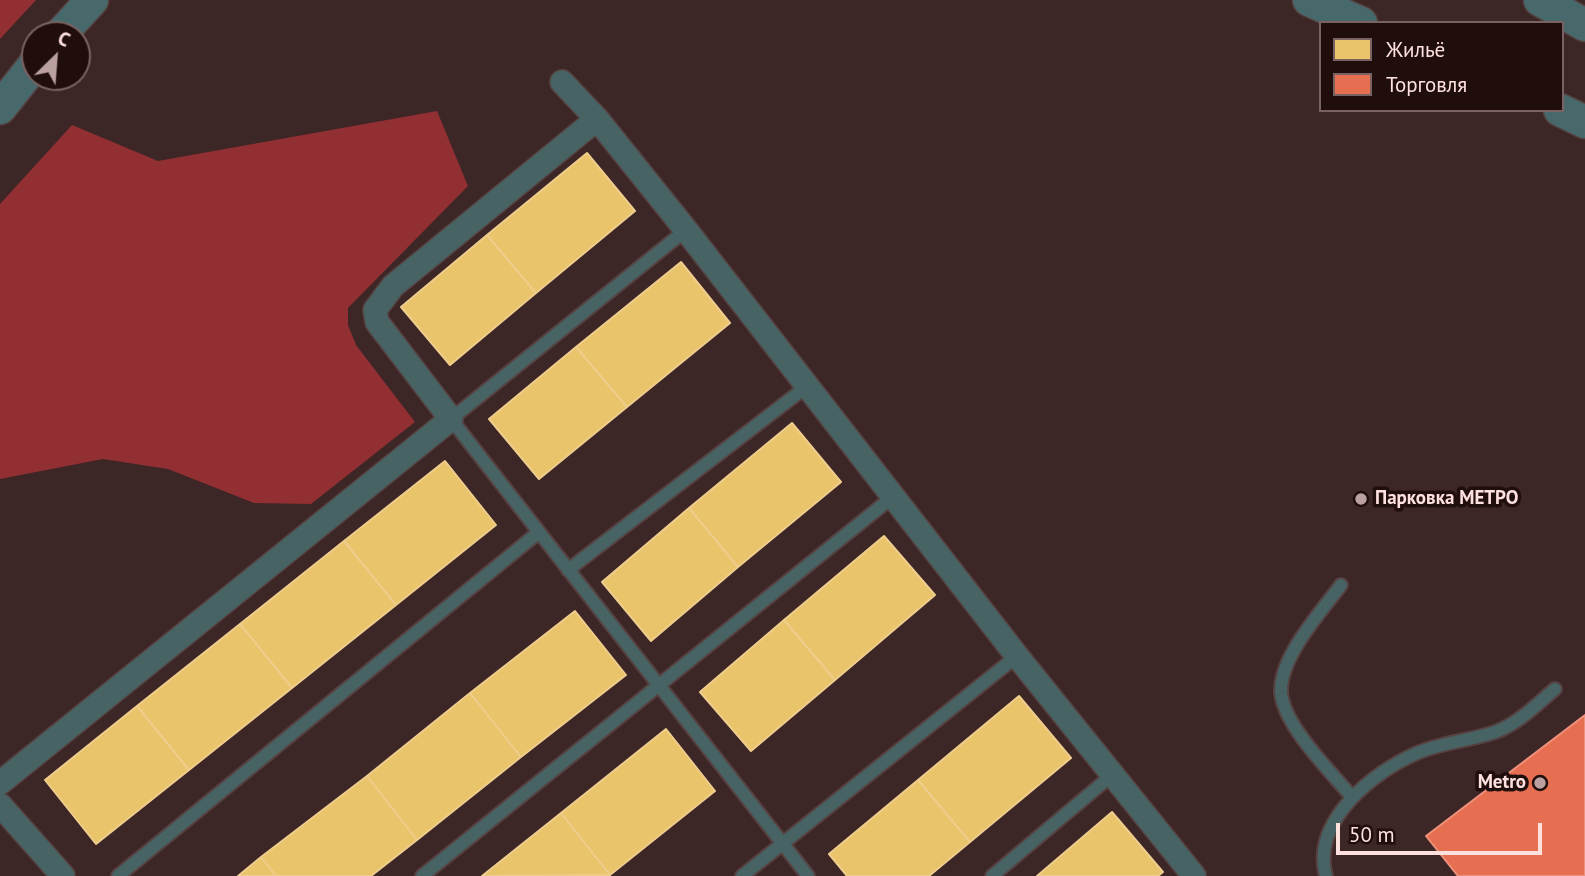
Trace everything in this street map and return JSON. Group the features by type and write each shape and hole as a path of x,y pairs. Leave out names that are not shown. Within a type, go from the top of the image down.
{"main road":[{"path":"73,21 92,0"},
{"path":"1309,0 1356,21"},
{"path":"1540,0 1585,25"},
{"path":"0,108 21,82"},
{"path":"1564,112 1585,122"}],"street":[{"path":"562,82 597,119 686,230 806,387 895,495 1017,656 1194,876"},
{"path":"0,783 451,419 377,322 375,310 393,286 597,119"},
{"path":"0,805 63,876"}],"lane":[{"path":"686,230 451,419 808,876"},
{"path":"568,570 806,387"},
{"path":"422,876 895,495"},
{"path":"118,876 539,532"},
{"path":"1340,585 1297,646 1286,668 1281,691 1289,716 1352,797"},
{"path":"742,876 1017,656"},
{"path":"1326,876 1323,860 1325,844 1334,821 1352,797 1416,753 1441,744 1495,732 1507,726 1555,689"},
{"path":"992,876 1112,775"}],"shaded area":[{"path":"0,0 36,0 0,39"},
{"path":"437,111 468,186 348,308 348,325 356,345 415,422 311,504 254,503 168,469 103,459 0,479 0,204 72,125 158,161"}],"building: Жильё":[{"path":"587,153 635,211 536,293 487,235"},
{"path":"487,235 536,293 450,365 401,307"},
{"path":"681,262 730,323 627,407 576,347"},
{"path":"576,347 627,407 539,479 489,419"},
{"path":"792,423 841,482 738,567 689,508"},
{"path":"445,461 496,525 396,605 344,541"},
{"path":"689,508 738,567 651,641 602,582"},
{"path":"884,536 935,595 835,680 784,620"},
{"path":"344,541 396,605 292,688 240,624"},
{"path":"575,611 626,675 521,757 470,693"},
{"path":"784,620 835,680 751,751 700,692"},
{"path":"240,624 292,688 189,770 137,706"},
{"path":"470,693 521,757 417,840 367,776"},
{"path":"1019,696 1071,758 970,842 918,780"},
{"path":"137,706 189,770 96,844 45,780"},
{"path":"666,729 715,791 610,875 561,813"},
{"path":"367,776 417,840 371,876 276,876 261,857"},
{"path":"918,780 970,842 929,876 847,876 829,854"},
{"path":"1112,812 1163,872 1158,876 1037,876"},
{"path":"561,813 610,875 482,876"},
{"path":"261,857 276,876 238,876"}],"building: Торговля":[{"name":"Metro","path":"1585,715 1585,876 1458,876 1426,836"}],"place":[{"name":"Парковка МЕТРО","path":"1361,499"},
{"name":"Metro","path":"1540,783"}]}
